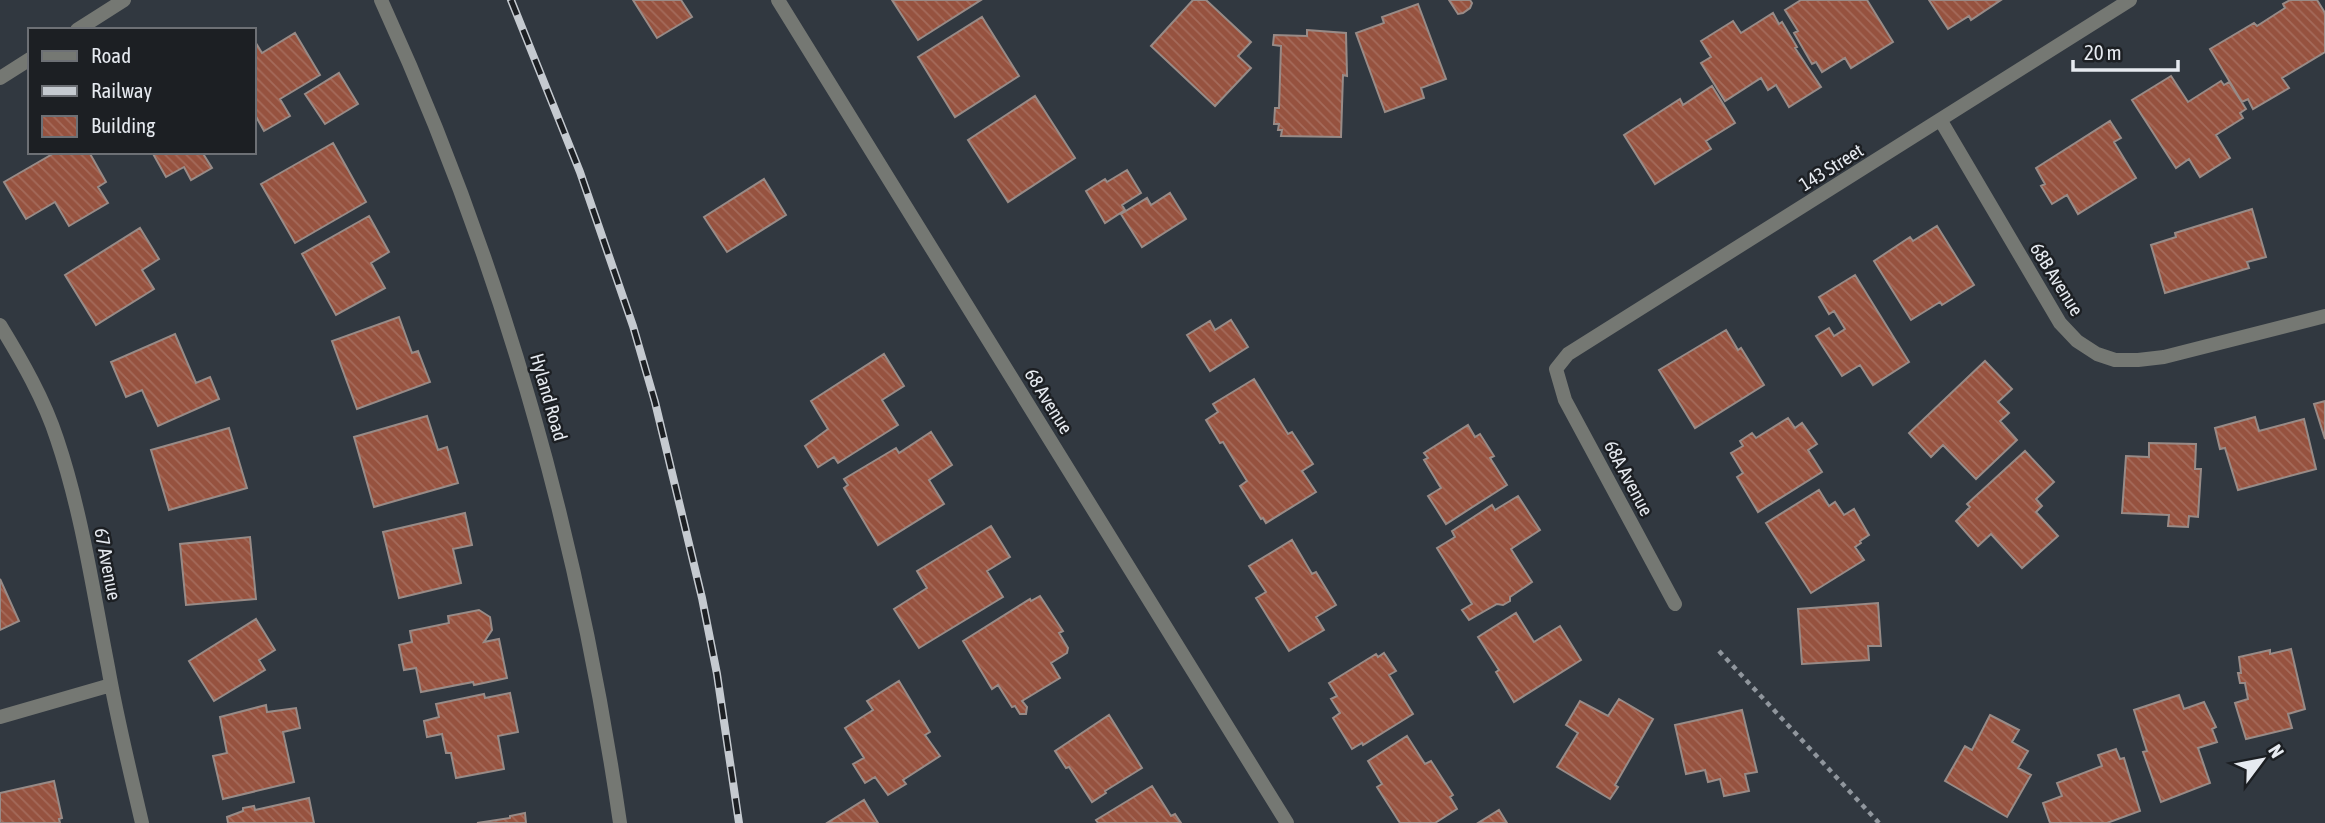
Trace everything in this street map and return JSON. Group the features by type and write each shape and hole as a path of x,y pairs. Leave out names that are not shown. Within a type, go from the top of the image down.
{"street":[{"path":"80,28 124,0"},
{"name":"Hyland Road","path":"381,0 443,146 482,252 528,391 562,520 591,653 620,823"},
{"name":"68 Avenue","path":"778,0 1287,823"},
{"name":"143 Street","path":"1556,369 1568,354 2130,0"},
{"path":"0,78 28,60"},
{"name":"68B Avenue","path":"1941,121 2060,323 2077,341 2097,354 2115,360 2164,357 2325,316"},
{"name":"67 Avenue","path":"0,325 21,359 56,436 80,524 111,685 142,823"},
{"name":"68A Avenue","path":"1556,369 1565,400 1675,604"},
{"path":"0,717 111,685"}],"path":[{"path":"1719,651 1879,823"}],"building":[{"path":"633,0 681,0 692,17 657,38"},
{"path":"892,0 981,0 918,40"},
{"path":"1193,0 1206,0 1251,42 1238,56 1251,68 1215,106 1151,46"},
{"path":"1449,0 1470,0 1472,3 1470,8 1458,14"},
{"path":"1801,0 1867,0 1893,42 1851,68 1845,58 1822,72 1816,62 1812,64 1794,33 1798,31 1785,10"},
{"path":"1929,0 2001,0 1971,20 1969,16 1948,29"},
{"path":"2290,0 2317,0 2325,13 2325,52 2282,78 2289,88 2253,109 2248,99 2242,102 2210,49 2254,23 2257,26 2285,8 2283,4"},
{"path":"1418,4 1446,79 1421,88 1424,98 1385,112 1356,33 1384,23 1382,17"},
{"path":"1773,13 1779,24 1782,22 1797,47 1795,48 1821,87 1789,107 1776,85 1768,90 1761,78 1725,101 1701,63 1711,57 1701,41 1733,21 1741,33"},
{"path":"982,17 1019,76 955,117 918,57"},
{"path":"1307,30 1346,33 1347,76 1343,75 1341,137 1281,136 1279,124 1274,124 1275,108 1279,108 1281,46 1273,45 1274,35 1307,36"},
{"path":"295,33 320,75 280,99 290,116 264,131 256,117 256,43 262,53"},
{"path":"339,73 358,104 325,124 305,94"},
{"path":"2171,76 2188,102 2221,81 2224,85 2229,82 2246,109 2240,113 2243,118 2216,135 2230,158 2200,177 2189,159 2176,168 2132,100"},
{"path":"1712,86 1735,123 1706,141 1711,149 1655,184 1624,135 1680,99 1683,105"},
{"path":"1035,96 1075,158 1008,202 968,140"},
{"path":"2110,121 2121,138 2114,142 2136,178 2078,214 2067,195 2052,204 2041,186 2045,184 2036,168"},
{"path":"333,143 366,202 295,243 261,184"},
{"path":"53,154 90,154 106,182 98,187 108,203 69,226 55,202 26,219 4,182"},
{"path":"153,154 203,154 212,168 191,180 184,167 166,177"},
{"path":"1127,170 1141,193 1122,205 1125,210 1105,223 1086,191"},
{"path":"764,179 786,215 727,252 704,217"},
{"path":"1170,193 1186,219 1142,247 1121,214 1147,198 1151,205"},
{"path":"2252,209 2266,257 2247,262 2249,268 2165,293 2151,245 2176,237 2175,233"},
{"path":"369,216 389,252 371,263 385,288 336,315 302,254"},
{"path":"1937,226 1974,285 1911,320 1874,261 1910,237 1913,241"},
{"path":"140,228 159,259 142,270 154,289 96,325 65,275"},
{"path":"1855,275 1909,362 1873,385 1860,365 1842,376 1816,336 1829,328 1834,336 1845,329 1834,311 1829,314 1819,297"},
{"path":"399,317 412,353 418,351 430,382 357,409 332,341"},
{"path":"1231,320 1248,347 1210,371 1187,335 1210,321 1215,330"},
{"path":"1726,330 1738,350 1741,348 1764,385 1695,428 1659,370"},
{"path":"175,334 196,383 210,377 219,399 158,426 142,390 126,397 111,362"},
{"path":"884,354 904,386 882,400 898,425 838,463 834,457 818,467 805,446 828,429 811,401"},
{"path":"1985,361 2012,389 1998,402 2009,413 2000,421 2017,440 1976,479 1943,445 1931,457 1909,433"},
{"path":"1254,379 1288,434 1292,432 1313,464 1302,471 1316,492 1266,523 1240,486 1247,481 1206,420 1218,412 1213,404"},
{"path":"2325,401 2325,439 2314,404"},
{"path":"427,416 438,450 447,447 458,483 374,507 354,437"},
{"path":"2255,417 2259,431 2304,419 2316,469 2238,490 2225,448 2220,449 2215,428"},
{"path":"1788,418 1795,428 1802,423 1817,444 1808,450 1822,472 1758,512 1737,477 1743,473 1731,453 1743,446 1740,441 1752,433 1756,438"},
{"path":"1468,425 1475,437 1480,434 1494,456 1490,458 1507,485 1446,524 1428,496 1441,488 1424,460 1428,458 1424,453"},
{"path":"229,428 247,488 169,510 151,450"},
{"path":"931,432 952,465 929,480 944,504 878,545 844,488 848,485 844,479 896,448 899,453"},
{"path":"2149,443 2196,444 2195,469 2201,469 2198,517 2189,516 2188,527 2168,526 2169,515 2122,513 2126,456 2149,457"},
{"path":"2025,451 2054,482 2036,499 2042,506 2036,512 2058,536 2022,568 1991,534 1978,546 1956,521 1970,507 1967,504"},
{"path":"1819,490 1829,506 1835,502 1844,515 1854,509 1869,535 1855,547 1864,560 1811,593 1766,523"},
{"path":"1518,496 1540,530 1511,549 1532,582 1510,597 1510,601 1503,605 1497,604 1469,620 1462,610 1472,604 1437,548 1455,537 1452,531 1492,505 1495,510"},
{"path":"465,513 472,545 453,549 461,583 399,598 383,532"},
{"path":"991,526 1010,557 987,571 1003,597 919,648 894,609 927,588 917,571"},
{"path":"250,537 256,599 186,605 180,544"},
{"path":"1292,540 1312,574 1316,572 1336,605 1316,617 1324,630 1289,651 1256,598 1266,592 1249,566"},
{"path":"0,579 19,621 0,630"},
{"path":"1040,596 1063,631 1059,633 1068,648 1067,653 1051,663 1060,678 1022,701 1027,707 1026,714 1020,714 1015,706 1012,707 998,685 992,689 963,641 1030,599 1031,601"},
{"path":"1878,603 1881,646 1868,646 1869,660 1802,664 1798,609"},
{"path":"479,610 490,617 492,630 484,642 499,639 507,678 421,692 416,668 404,670 399,645 412,642 410,631 449,623 448,616"},
{"path":"1516,613 1534,642 1560,626 1581,660 1514,702 1496,672 1499,670 1478,637"},
{"path":"256,619 275,650 259,660 265,670 214,701 189,661"},
{"path":"2291,649 2305,709 2288,714 2292,728 2246,739 2235,703 2248,699 2245,683 2240,683 2239,657 2270,650 2270,654"},
{"path":"1384,653 1396,671 1389,675 1413,714 1352,749 1333,718 1340,713 1331,699 1337,696 1329,683 1376,654 1378,657"},
{"path":"899,681 930,732 925,735 940,756 903,780 906,784 888,795 875,777 865,783 853,764 864,758 845,728 873,710 867,701"},
{"path":"510,693 518,732 498,736 504,769 456,778 451,753 446,753 442,734 427,737 424,721 439,717 436,704 484,694 485,698"},
{"path":"2179,695 2184,709 2204,702 2216,727 2212,729 2217,742 2198,748 2210,783 2161,802 2143,752 2147,751 2134,710"},
{"path":"1619,699 1653,719 1615,785 1618,787 1610,799 1557,767 1578,733 1566,725 1580,701 1608,716"},
{"path":"266,705 267,712 296,708 300,728 283,732 294,782 223,799 213,756 227,753 220,717"},
{"path":"1742,710 1757,772 1745,774 1749,791 1724,796 1720,779 1708,782 1705,770 1686,774 1675,725"},
{"path":"1109,715 1142,768 1092,802 1055,751"},
{"path":"1990,715 2019,730 2012,742 2028,751 2018,768 2031,775 2007,817 1945,781 1965,746 1972,750"},
{"path":"1407,736 1425,764 1431,761 1453,795 1450,797 1457,809 1435,823 1400,823 1377,787 1382,784 1368,761"},
{"path":"2116,749 2120,759 2124,758 2140,811 2107,823 2050,823 2043,803 2062,796 2057,783 2102,766 2098,755"},
{"path":"54,781 62,818 59,819 60,823 0,823 0,793"},
{"path":"1152,786 1171,816 1175,814 1181,823 1098,823 1096,820"},
{"path":"309,798 314,823 228,823 227,817 243,811 243,808 254,806 255,810"},
{"path":"864,800 878,823 827,823"},
{"path":"1499,810 1507,823 1478,823"},
{"path":"525,813 526,823 477,823 510,818"}],"railway":[{"path":"511,0 580,172 633,326 655,402 702,598 717,674 739,823"}]}
